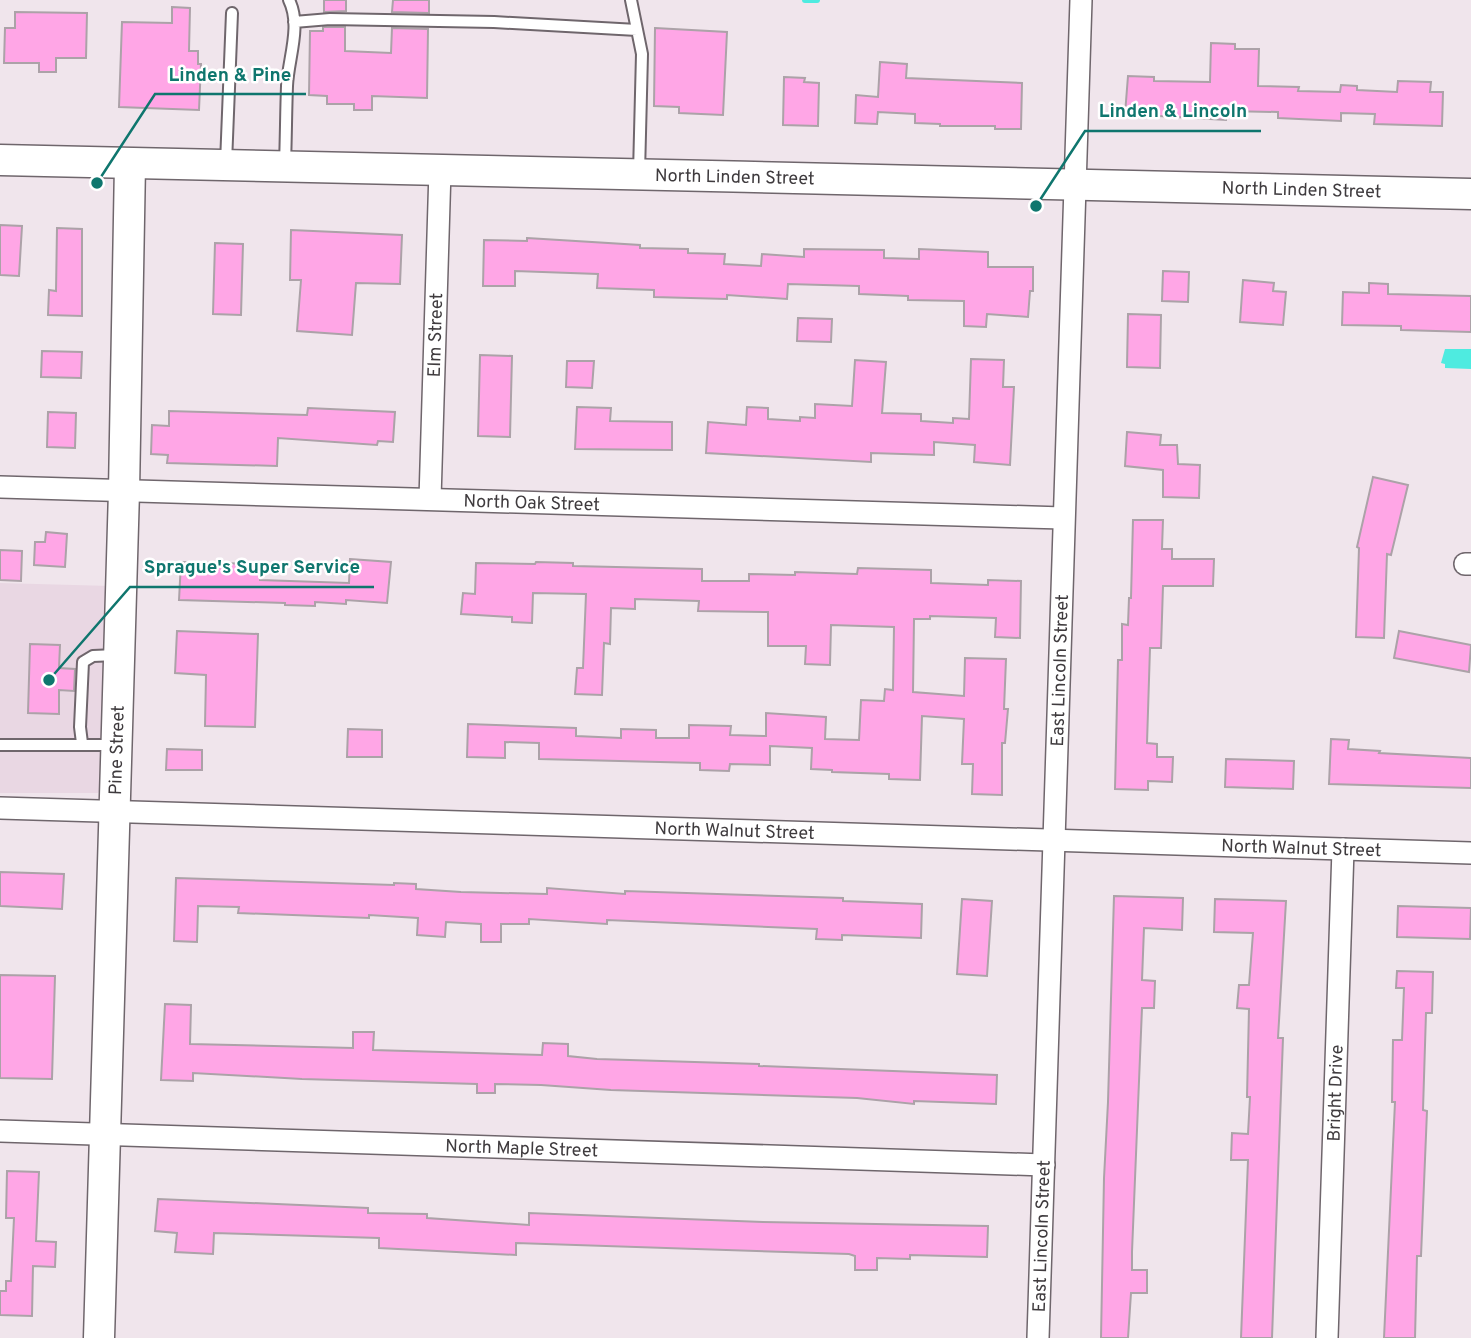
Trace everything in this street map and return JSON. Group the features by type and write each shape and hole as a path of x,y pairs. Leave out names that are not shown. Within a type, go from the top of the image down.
{"main road":[{"name":"North Linden Street","path":"0,160 1471,194"},
{"name":"Pine Street","path":"99,1338 120,655 130,164"}],"street":[{"name":"East Lincoln Street","path":"1038,1338 1081,0"},
{"name":"Elm Street","path":"430,499 440,170"},
{"name":"North Oak Street","path":"0,487 1063,518"},
{"name":"North Walnut Street","path":"0,808 1471,853"},
{"name":"Bright Drive","path":"1327,1338 1343,849"},
{"name":"North Maple Street","path":"0,1131 1044,1165"}],"lane":[{"path":"285,167 287,83 294,22 294,10 289,0"},
{"path":"631,0 642,54 639,176"},
{"path":"226,166 232,13"},
{"path":"294,22 330,19 494,22 637,30"},
{"path":"82,743 80,727 83,662 93,656 120,655"},
{"path":"0,745 117,745"}],"shaded area":[{"path":"0,583 111,586 106,782 98,793 0,793"}],"water":[{"path":"1445,349 1471,349 1471,369 1445,368 1445,364 1441,363"}],"building":[{"path":"324,0 346,0 346,11 324,12"},
{"path":"393,0 429,0 429,13 392,12"},
{"path":"172,7 190,8 189,51 198,51 198,64 201,64 199,110 119,107 122,22 172,23"},
{"path":"15,12 87,13 86,58 56,58 56,72 39,72 39,63 4,63 5,28 15,28"},
{"path":"323,27 345,27 345,51 391,53 392,28 428,29 427,98 372,96 372,110 354,110 354,104 327,104 327,96 309,95 310,31 323,31"},
{"path":"655,28 727,32 723,115 679,113 679,107 654,106"},
{"path":"1211,43 1235,44 1235,49 1259,49 1258,86 1340,92 1341,85 1357,86 1357,90 1397,92 1398,81 1431,82 1430,92 1443,92 1442,126 1374,124 1375,114 1341,113 1341,121 1278,118 1278,112 1227,111 1226,120 1125,114 1128,76 1154,77 1154,81 1210,82"},
{"path":"880,62 907,64 906,78 1022,83 1021,129 940,126 915,123 915,114 878,112 877,124 855,123 856,95 878,97"},
{"path":"784,77 805,78 804,82 819,83 818,126 783,125"},
{"path":"0,225 22,226 19,276 0,275"},
{"path":"57,228 82,229 82,316 48,315 49,290 56,291"},
{"path":"291,230 402,235 400,284 356,283 352,335 297,331 301,280 290,280"},
{"path":"527,238 640,245 640,248 688,249 688,253 725,254 724,264 761,266 762,254 804,257 804,249 884,250 884,258 919,259 919,249 988,252 988,267 1033,267 1033,291 1030,291 1028,317 987,314 986,327 964,326 964,301 908,300 908,296 859,294 859,286 788,284 787,299 727,295 727,299 654,297 654,290 597,288 598,274 515,271 515,286 483,286 484,240 527,241"},
{"path":"215,243 243,244 241,315 213,314"},
{"path":"1163,271 1189,272 1188,302 1162,301"},
{"path":"1243,280 1274,283 1273,291 1286,292 1283,325 1240,322"},
{"path":"1369,283 1388,284 1388,294 1471,296 1471,332 1401,330 1401,326 1342,325 1343,292 1369,293"},
{"path":"1128,314 1161,315 1160,368 1127,367"},
{"path":"798,318 832,319 831,342 797,341"},
{"path":"42,351 82,352 81,378 41,377"},
{"path":"480,355 512,356 510,437 478,436"},
{"path":"971,359 1004,360 1003,387 1014,387 1010,465 974,462 975,445 934,442 934,455 871,453 871,462 706,453 708,422 746,425 747,407 768,408 768,419 800,421 800,417 815,418 815,404 852,406 855,360 886,362 882,413 921,414 921,421 953,423 953,418 969,419"},
{"path":"567,361 594,361 592,388 566,387"},
{"path":"577,407 611,408 610,421 672,422 672,450 575,449"},
{"path":"308,408 395,412 393,442 378,441 377,445 278,438 277,466 167,463 168,455 151,454 152,425 169,426 169,411 307,415"},
{"path":"48,412 76,413 75,448 47,447"},
{"path":"1127,432 1161,435 1160,445 1177,445 1178,464 1200,465 1199,498 1163,497 1163,470 1125,466"},
{"path":"1373,477 1408,485 1391,555 1387,554 1384,638 1356,637 1357,547"},
{"path":"1133,520 1163,520 1162,549 1172,549 1172,559 1214,559 1213,586 1163,586 1161,648 1150,648 1147,743 1157,744 1157,757 1173,757 1172,782 1148,781 1148,790 1115,789 1118,660 1122,660 1122,624 1128,625 1131,598"},
{"path":"46,532 67,534 65,567 34,565 35,542 45,542"},
{"path":"0,550 22,551 21,581 0,580"},
{"path":"350,559 391,562 387,603 346,600 346,604 315,602 315,606 179,600 181,562 260,564 260,580 349,583"},
{"path":"476,563 573,563 573,566 702,569 702,581 749,581 749,574 857,574 858,568 931,570 931,583 988,585 988,580 1021,581 1020,638 995,637 996,618 930,616 930,619 914,619 913,692 964,696 965,658 1006,659 1004,709 1008,709 1005,743 1002,743 1002,795 972,794 973,764 962,764 964,719 922,716 920,780 889,779 889,774 811,769 812,748 770,746 770,765 730,764 729,771 700,770 700,763 539,759 539,743 505,742 505,758 467,757 468,724 576,728 576,736 621,738 621,729 656,730 656,738 689,738 689,725 731,726 730,735 766,736 766,713 826,717 825,739 859,740 861,700 884,701 885,689 893,690 894,627 831,625 830,665 805,664 806,646 768,646 768,612 698,611 699,601 635,599 635,609 611,608 610,644 604,643 602,695 575,694 577,668 583,668 586,594 533,593 532,623 512,622 512,617 461,614 463,593 475,594"},
{"path":"177,631 258,634 255,727 205,726 206,675 175,673"},
{"path":"1399,631 1471,645 1469,672 1394,658"},
{"path":"30,644 60,645 59,668 75,669 74,691 59,690 59,714 28,713"},
{"path":"348,729 382,730 382,757 347,757"},
{"path":"1331,739 1349,740 1348,749 1471,758 1471,788 1329,784"},
{"path":"167,749 202,750 202,770 166,770"},
{"path":"1226,759 1294,761 1293,789 1225,787"},
{"path":"0,872 64,874 62,909 0,906"},
{"path":"176,878 416,884 416,889 461,892 547,894 547,888 625,894 625,891 843,898 843,901 922,904 921,938 842,935 842,940 816,939 817,929 607,920 607,924 529,919 529,924 501,924 501,942 481,942 481,924 446,922 445,937 417,935 418,918 238,913 239,907 198,906 197,942 174,941"},
{"path":"1114,896 1183,898 1182,930 1144,928 1142,980 1155,981 1154,1008 1142,1008 1132,1270 1147,1270 1147,1293 1131,1293 1128,1338 1101,1338"},
{"path":"962,899 992,901 987,976 957,974"},
{"path":"1215,899 1286,901 1278,1038 1283,1038 1272,1338 1241,1338 1248,1160 1231,1160 1232,1133 1248,1134 1249,1009 1237,1008 1239,985 1249,985 1253,933 1214,932"},
{"path":"1398,906 1471,908 1470,939 1397,937"},
{"path":"1397,971 1433,972 1432,1013 1426,1013 1423,1110 1427,1111 1421,1256 1417,1256 1415,1338 1384,1338 1395,1102 1392,1102 1393,1040 1402,1040 1404,988 1396,988"},
{"path":"0,975 55,976 52,1079 0,1078"},
{"path":"165,1004 191,1005 190,1044 353,1048 353,1032 374,1032 373,1050 542,1055 543,1043 568,1044 568,1056 597,1059 997,1075 996,1104 914,1101 914,1104 857,1098 495,1084 495,1093 477,1093 477,1084 193,1073 193,1081 161,1080"},
{"path":"7,1171 39,1172 36,1241 56,1242 55,1267 33,1266 32,1316 0,1315 0,1291 6,1291 6,1281 11,1281 14,1218 6,1218"},
{"path":"158,1199 368,1208 368,1213 427,1214 427,1218 529,1225 529,1213 763,1222 988,1226 987,1257 910,1255 910,1259 877,1258 877,1270 855,1270 855,1256 849,1254 516,1243 516,1255 379,1248 379,1238 214,1233 213,1254 175,1252 177,1233 155,1231"}],"waterway":[{"path":"805,0 817,0"}],"place":[{"name":"Linden & Pine","path":"97,183"},
{"name":"Linden & Lincoln","path":"1036,206"},
{"name":"Sprague's Super Service","path":"49,680"}]}
